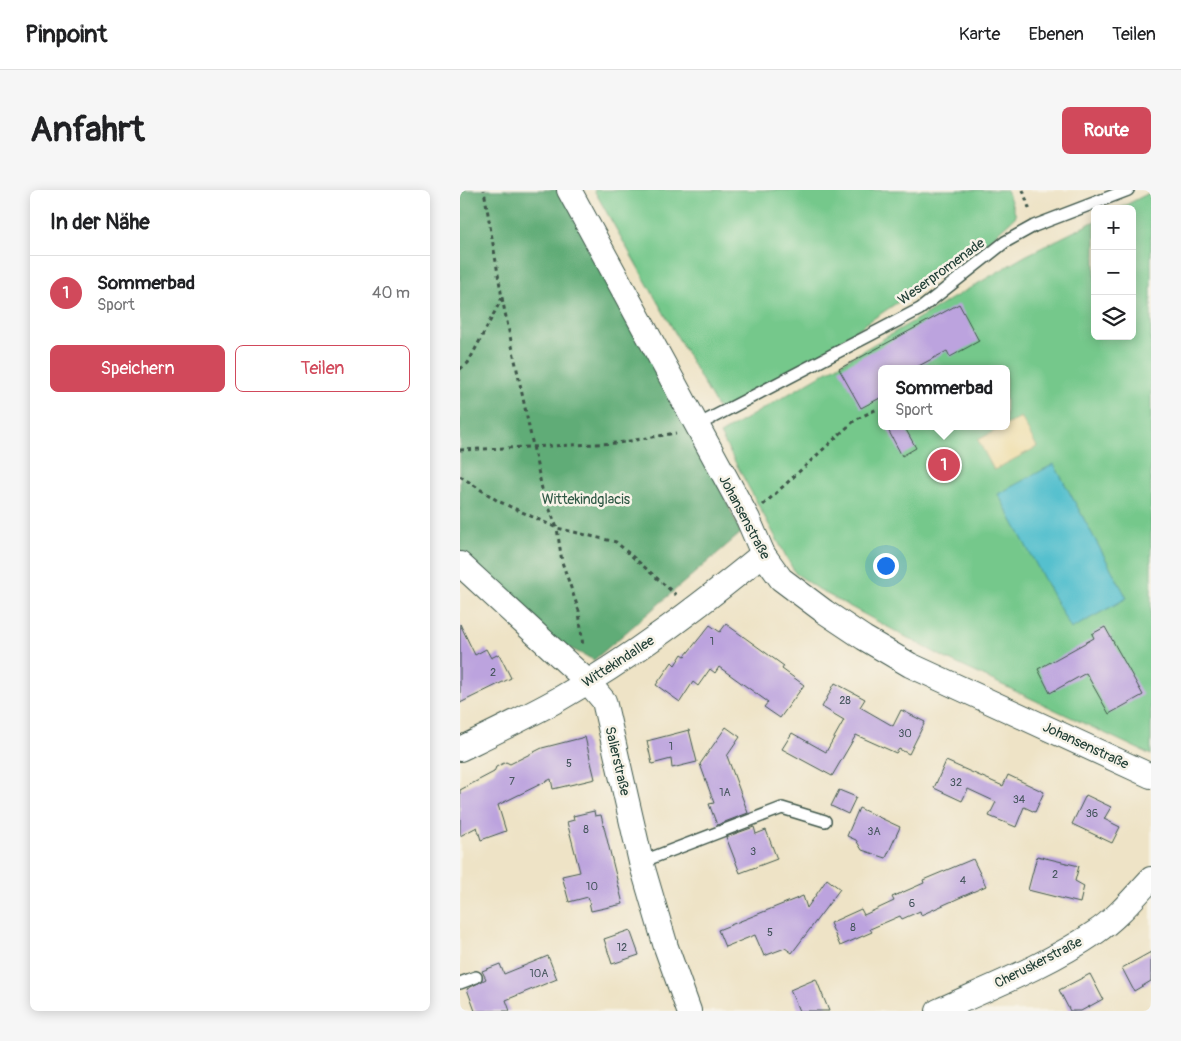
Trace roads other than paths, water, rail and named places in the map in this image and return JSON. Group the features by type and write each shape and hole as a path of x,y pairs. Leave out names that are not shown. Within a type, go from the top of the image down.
{"street":[{"name":"Johansenstraße","path":"569,190 748,519 763,554 781,579 825,612 910,665 1151,776"},
{"name":"Wittekindallee","path":"460,749 557,700 588,682 694,610 763,554"},
{"name":"Salierstraße","path":"460,564 588,682 604,701 641,862 666,947 689,1011"},
{"name":"Cheruskerstraße","path":"938,1011 1059,955 1098,932 1133,900 1151,879"}],"lane":[{"name":"Weserpromenade","path":"696,426 920,309 1005,242 1034,226 1128,190"},
{"path":"641,862 782,808 825,821"},
{"path":"460,984 476,977"}],"water":[{"path":"1054,464 1127,598 1071,629 998,494"}],"place":[{"name":"Sommerbad","path":"944,465"}],"park label":[{"name":"Wittekindglacis","path":"586,499"}]}
